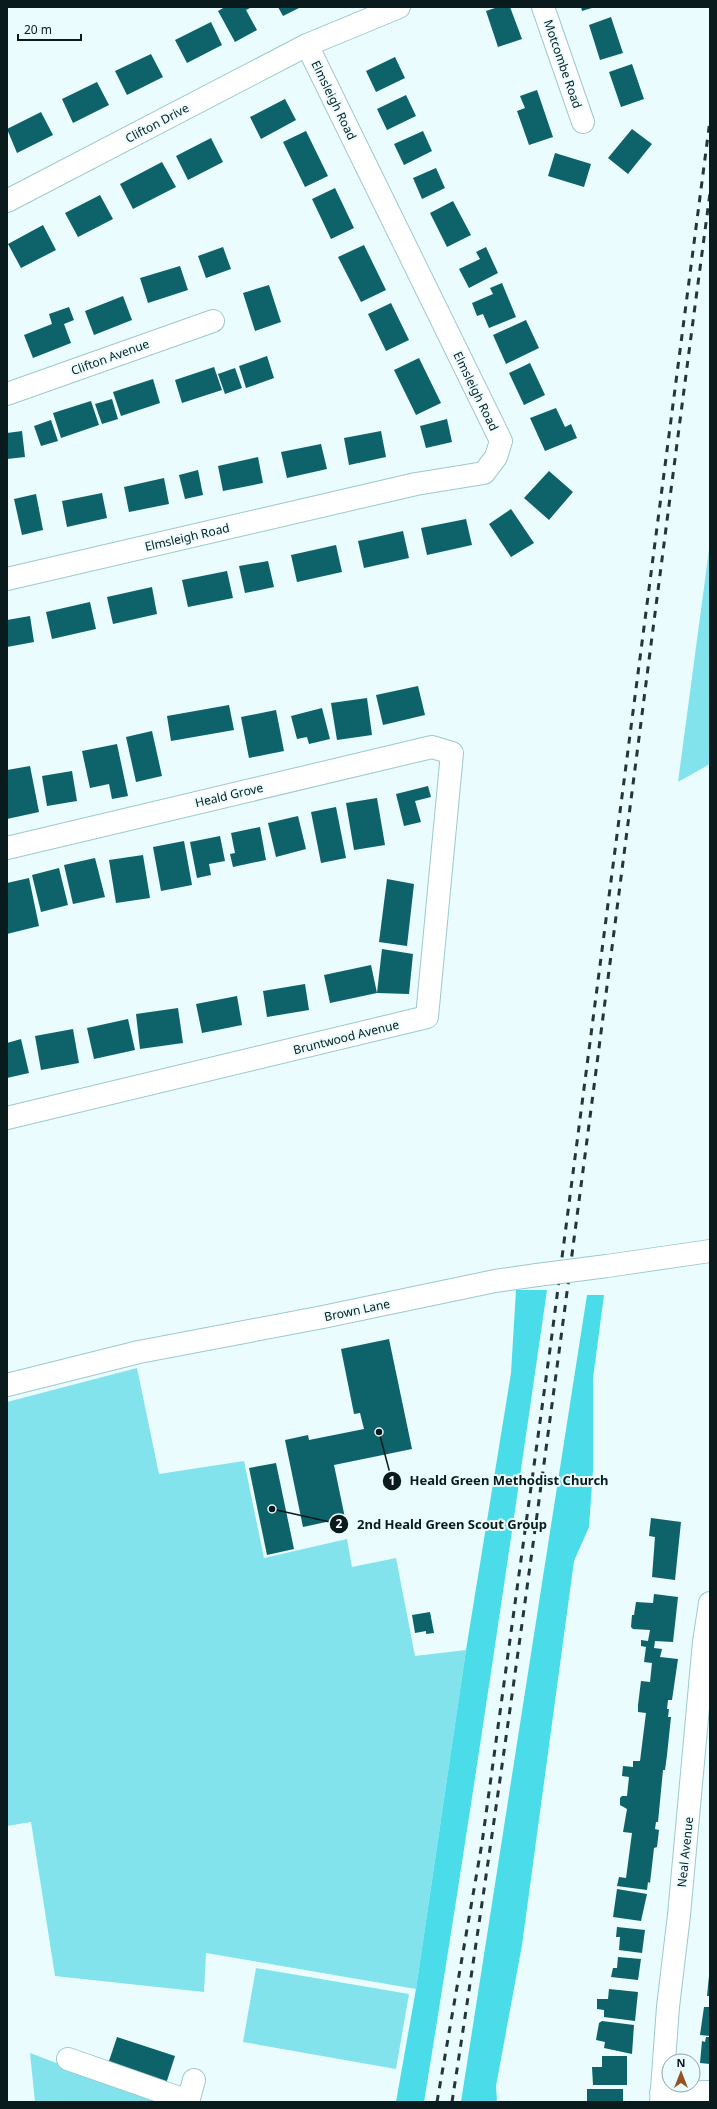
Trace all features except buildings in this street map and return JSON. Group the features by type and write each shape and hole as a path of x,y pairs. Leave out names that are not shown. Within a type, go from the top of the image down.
{"street":[{"name":"Elmsleigh Road","path":"7,579 416,484 484,473 496,456 500,441 307,45 399,7"},
{"name":"Motcombe Road","path":"543,7 583,122"},
{"name":"Clifton Drive","path":"7,201 307,45"},
{"name":"Clifton Avenue","path":"7,394 214,321"},
{"name":"Heald Grove","path":"7,848 432,747 452,753"},
{"name":"Bruntwood Avenue","path":"7,1118 427,1017 452,753"},
{"name":"Brown Lane","path":"7,1384 138,1352 323,1317 496,1281 710,1251"},
{"name":"Neal Avenue","path":"661,2098 668,2007 703,1743 704,1642 710,1603"},
{"path":"68,2059 190,2094"},
{"path":"661,2098 710,2092"}],"shaded area":[{"path":"710,545 710,764 678,782 709,550"},
{"path":"516,1290 547,1290 503,1595 424,2102 396,2102 416,1989 466,1650 511,1373"},
{"path":"587,1295 604,1295 593,1378 593,1470 589,1527 574,1561 522,1945 496,2086 497,2102 461,2102"},
{"path":"137,1368 159,1474 244,1461 264,1558 347,1539 352,1567 396,1558 415,1656 466,1650 416,1989 206,1953 204,1992 55,1976 31,1822 7,1826 7,1402"},
{"path":"256,1968 409,1994 396,2069 243,2042"},
{"path":"30,2053 151,2099 150,2102 35,2102"}],"railway":[{"path":"437,2102 482,1843 551,1342 710,120"},
{"path":"452,2102 522,1626 586,1149 710,193"}],"place":[{"name":"Heald Green Methodist Church","path":"379,1432"},
{"name":"2nd Heald Green Scout Group","path":"272,1509"}]}
